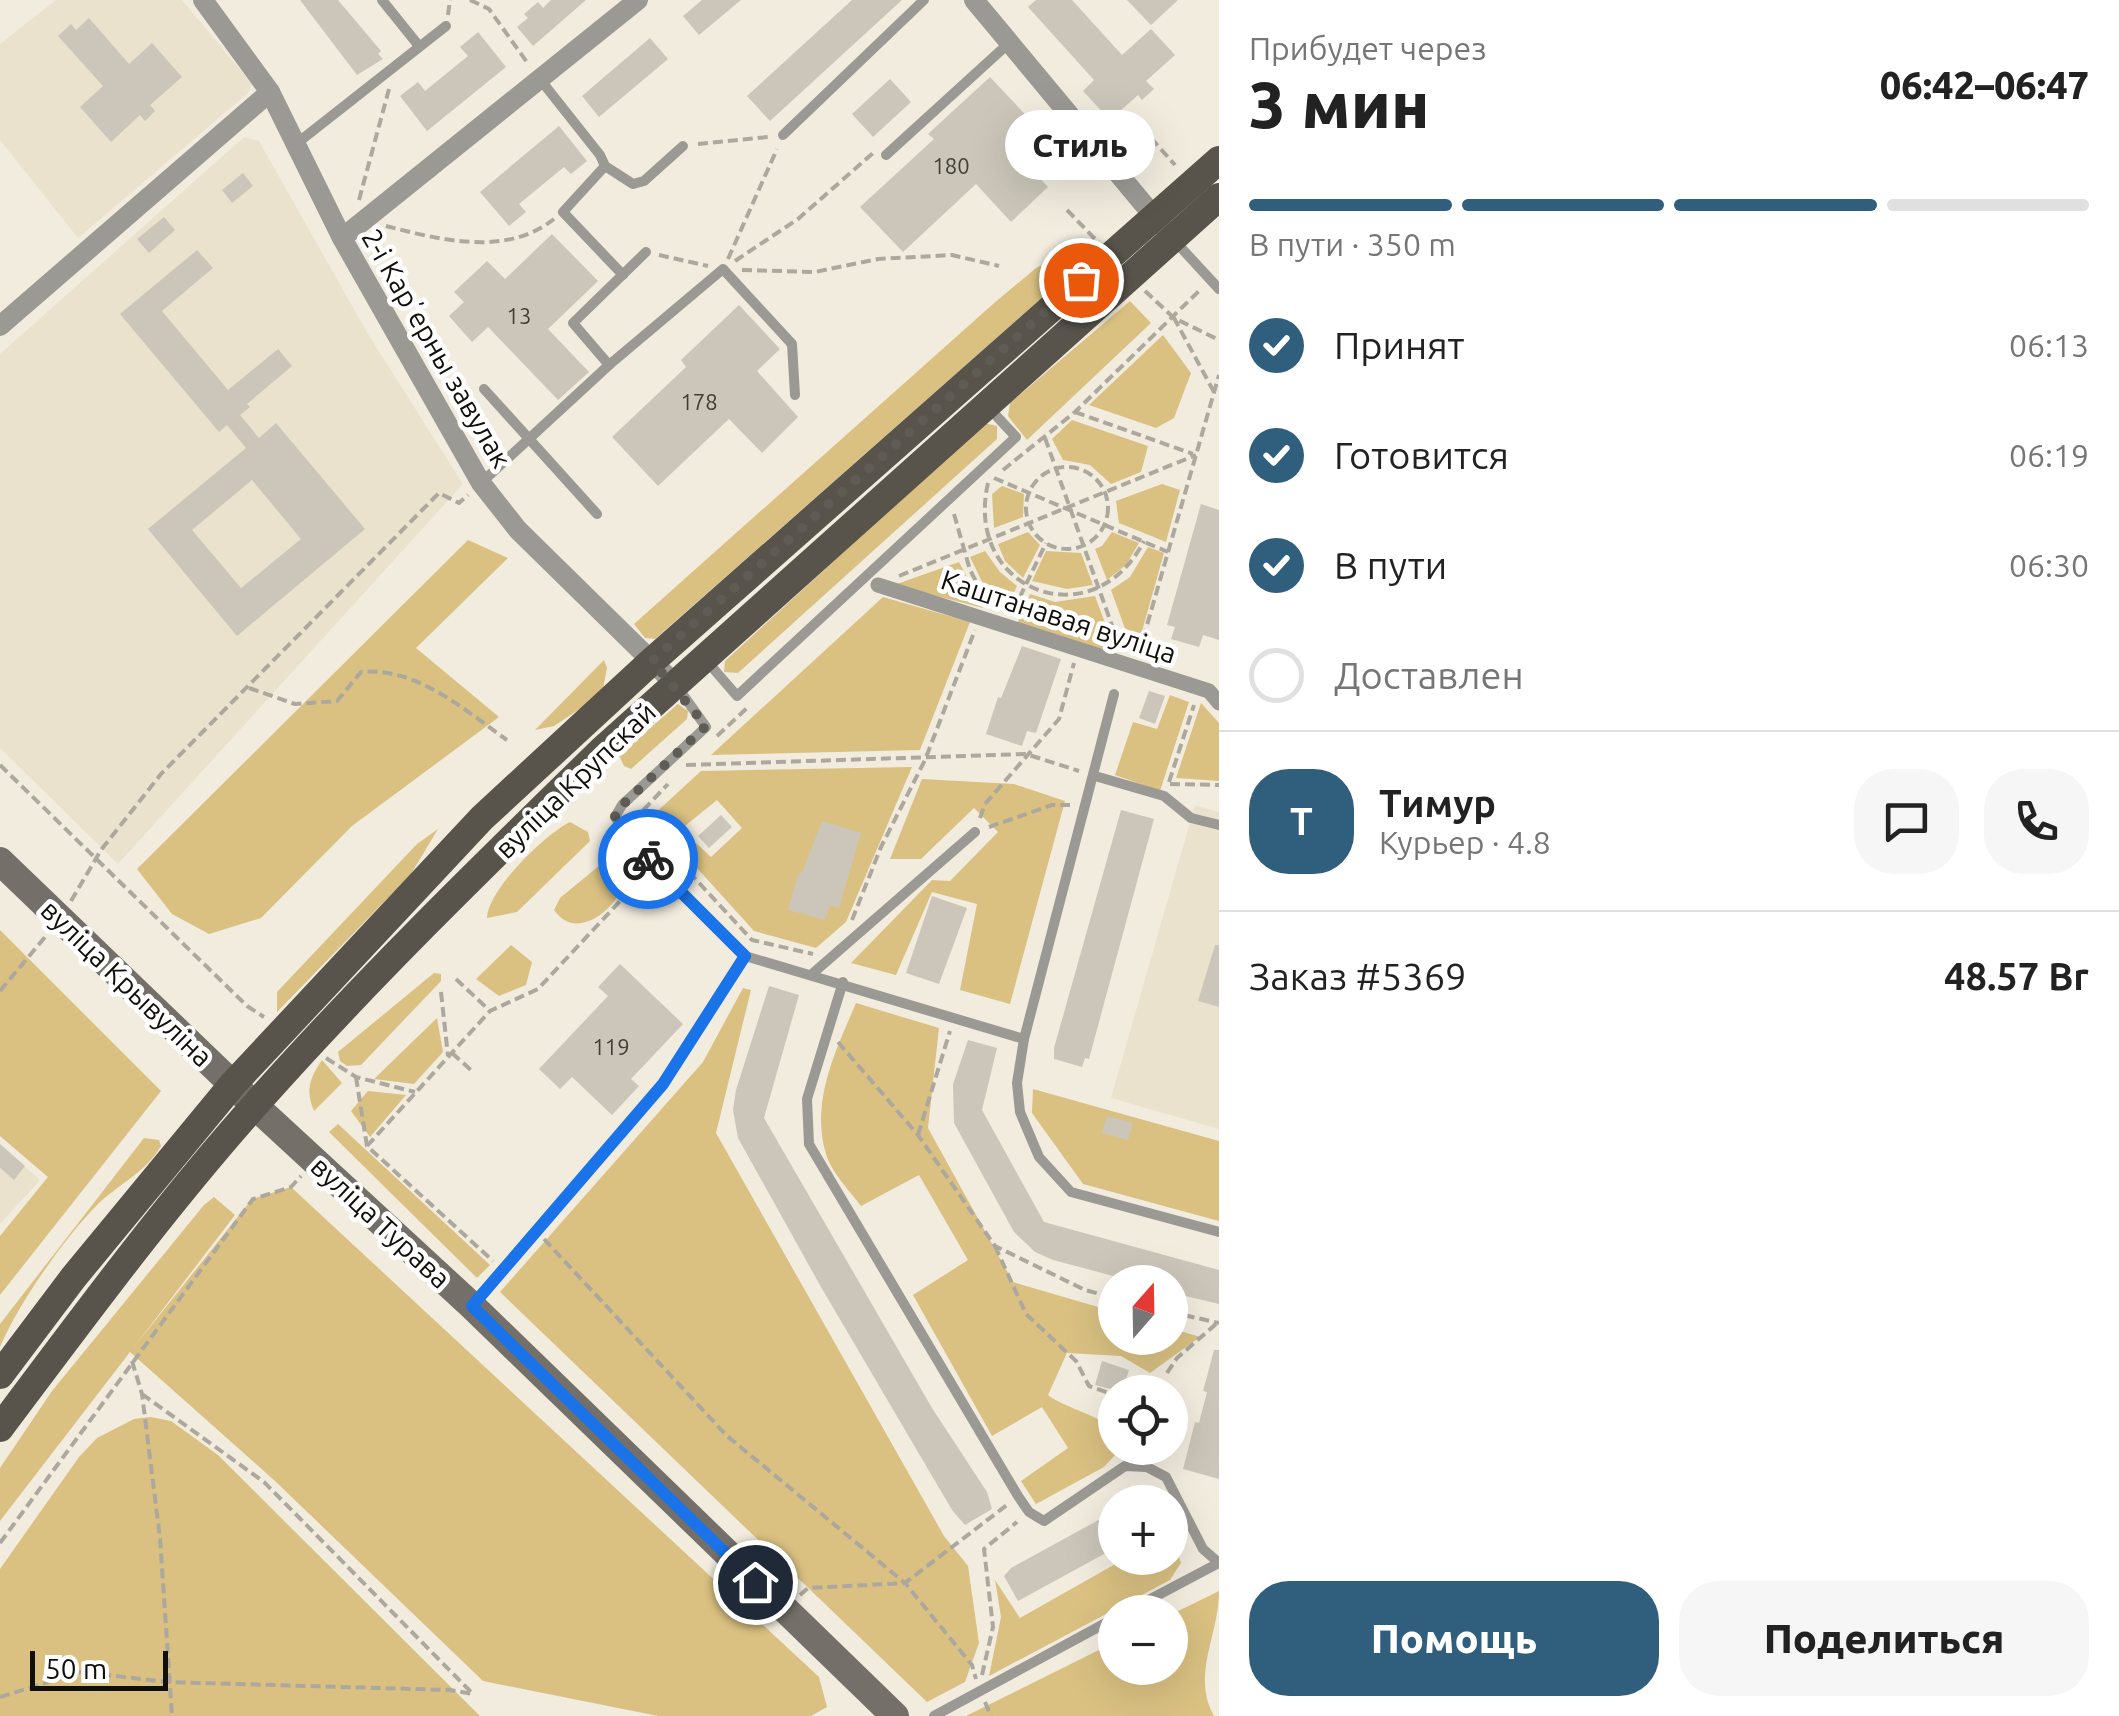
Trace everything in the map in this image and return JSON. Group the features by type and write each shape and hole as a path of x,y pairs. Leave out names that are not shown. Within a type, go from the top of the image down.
{"main road":[{"name":"вуліца Крупскай","path":"0,1428 92,1306 254,1105 539,811 986,404 1164,228 1219,160"},
{"name":"вуліца Крупскай","path":"0,1375 73,1278 233,1084 482,818 652,661 1164,228 1219,197"},
{"name":"вуліца Крывуліна","path":"0,861 254,1105"},
{"name":"вуліца Турава","path":"254,1105 472,1306 895,1716"}],"street":[{"name":"2-і Карʼерны завулак","path":"203,0 270,92 295,145 352,230 482,482 518,530 676,685"},
{"path":"352,230 638,0"},
{"path":"974,0 1164,228"},
{"path":"0,326 270,92"},
{"name":"Каштанавая вуліца","path":"878,584 1209,691 1219,703"}],"lane":[{"path":"382,0 419,46"},
{"path":"783,135 924,0"},
{"path":"295,145 446,26"},
{"path":"886,155 1010,42"},
{"path":"539,78 605,166 621,180 633,184 644,181 683,146"},
{"path":"605,166 563,212 622,275"},
{"path":"1164,228 1219,289"},
{"path":"609,365 572,323 646,252"},
{"path":"482,482 609,365 723,269 792,344 796,395"},
{"path":"484,389 597,514"},
{"path":"705,658 737,696 1016,438 986,404"},
{"path":"676,685 706,726 615,816 660,874 745,956 843,982 1024,1039"},
{"path":"1114,694 1024,1039 1017,1082 1020,1112 1039,1156 1071,1192 1219,1232"},
{"path":"1095,776 1164,796 1191,818 1219,826"},
{"path":"812,974 975,832"},
{"path":"472,1306 663,1084 745,956"},
{"path":"843,982 807,1099 809,1144 1029,1512 1044,1521 1125,1466 1147,1467 1166,1477 1203,1549 1218,1564 1159,1595"},
{"path":"934,1716 1098,1627"}],"path":[{"path":"470,0 488,9 539,78"},
{"path":"396,64 352,230 459,244 535,234 563,212"},
{"path":"683,146 783,135"},
{"path":"723,269 783,135"},
{"path":"1151,138 1174,165"},
{"path":"723,269 798,219 871,153 886,155"},
{"path":"1067,210 1101,245"},
{"path":"646,252 723,269 814,272 878,259 952,255 1000,266"},
{"path":"1139,285 1174,318 1219,340"},
{"path":"977,493 1075,412 1202,288"},
{"path":"1174,318 1214,392"},
{"path":"1130,666 1219,375"},
{"path":"1075,412 1196,455"},
{"path":"1045,438 1068,509 1130,666"},
{"path":"878,584 1196,455"},
{"path":"1056,468 1089,472 1105,492 1109,509 1105,525 1084,546 1067,549 1046,544 1029,523 1029,492 1038,478 1056,468"},
{"path":"994,478 1168,552"},
{"path":"0,991 60,920 96,859 161,774 439,493 459,502 482,482"},
{"path":"988,483 983,505 988,540 1002,566 1026,584 1059,595 1099,588 1120,576 1144,541"},
{"path":"942,526 966,504"},
{"path":"954,514 962,550 980,591 1006,625 1046,544"},
{"path":"850,927 881,847 925,760 980,616"},
{"path":"975,832 986,804 1059,718 1078,648"},
{"path":"249,688 295,704 338,701 360,672 386,670 439,692 507,740"},
{"path":"1164,796 1199,688"},
{"path":"714,739 755,700"},
{"path":"624,829 700,752"},
{"path":"686,764 925,760 1026,754 1095,776"},
{"path":"0,765 247,1006 270,1021"},
{"path":"1168,784 1219,786"},
{"path":"975,832 1052,805 1087,806"},
{"path":"637,816 752,940 818,955"},
{"path":"367,1146 490,1011 538,989 636,885 604,849"},
{"path":"456,980 490,1011"},
{"path":"442,992 450,1054 471,1070"},
{"path":"918,1135 954,1017"},
{"path":"828,1031 918,1135 996,1246 1026,1314 1076,1362 1090,1386 1098,1389"},
{"path":"318,1052 356,1077 416,1092"},
{"path":"356,1077 367,1146 502,1268"},
{"path":"0,1543 253,1199 291,1187 315,1161"},
{"path":"535,1230 726,1435 905,1583 972,1665 979,1690"},
{"path":"996,1246 1098,1293"},
{"path":"1188,1317 1217,1324"},
{"path":"1166,1375 1177,1358 1217,1324"},
{"path":"133,1362 142,1394 160,1538 172,1716"},
{"path":"0,1697 81,1672 167,1682 450,1690 473,1694 264,1482 142,1394"},
{"path":"783,1610 808,1588 905,1583 1018,1496"},
{"path":"979,1690 993,1627 984,1549 1029,1512"}],"shaded area":[{"path":"56,0 182,0 252,84 248,93 78,238 0,140 0,44"},
{"path":"244,137 259,141 368,334 463,484 118,864 0,748 0,354"},
{"path":"1074,251 1080,258 1076,268 655,639 645,638 634,624 993,304 1036,268"},
{"path":"1130,301 1151,323 1027,440 1008,416 1010,403"},
{"path":"1163,335 1191,373 1174,418 1156,428 1089,405"},
{"path":"1072,420 1148,446 1141,472 1111,484 1090,465 1063,460 1052,439"},
{"path":"984,423 997,426 997,439 738,673 724,672 725,661"},
{"path":"1162,484 1180,490 1166,542 1119,523 1116,501"},
{"path":"1002,486 1024,494 1023,517 994,528 992,494"},
{"path":"1028,532 1040,545 1023,578 1005,561 998,544"},
{"path":"1112,532 1139,543 1126,565 1107,580 1095,549"},
{"path":"468,540 508,558 416,648 499,717 352,826 261,918 209,934 172,914 137,869"},
{"path":"1148,547 1164,553 1135,656 1111,590 1130,577"},
{"path":"985,551 1000,572 1017,586 1004,614 992,602 970,557"},
{"path":"1046,551 1081,553 1093,585 1067,589 1032,581"},
{"path":"959,562 983,608 894,585"},
{"path":"1030,594 1055,602 1095,596 1117,655 1017,624"},
{"path":"883,597 970,622 920,750 711,755"},
{"path":"604,660 607,668 602,694 554,726 535,730"},
{"path":"1170,695 1189,702 1160,791 1115,775 1133,722 1157,729"},
{"path":"1201,703 1219,723 1219,781 1176,778"},
{"path":"678,704 688,711 687,719 631,769 624,766 619,755"},
{"path":"912,767 846,922 816,948 754,931 697,868 696,843 711,857 742,828 717,800 685,826 669,828 651,817 701,771"},
{"path":"922,779 1014,784 1065,801 1010,1004 960,990 977,904 932,892 896,975 851,963 932,880 950,881 998,832 974,808 921,859 890,859"},
{"path":"1195,805 1219,812 1219,1129 1111,1098"},
{"path":"570,822 588,832 590,841 517,912 487,918 496,893 519,864"},
{"path":"438,829 411,874 277,1012 277,992 417,844"},
{"path":"600,865 621,873 625,880 621,891 596,918 574,923 563,919 554,910 560,898"},
{"path":"0,930 161,1091 0,1295 0,1236 48,1177 0,1136"},
{"path":"511,945 532,962 526,985 499,996 476,979"},
{"path":"434,973 441,974 441,981 361,1065 347,1066 340,1061 338,1052"},
{"path":"743,988 751,990 716,1133 944,1536 968,1566 979,1643 965,1682 927,1702 500,1292 703,1062"},
{"path":"856,1003 939,1028 928,1128 1013,1282 1098,1307 1098,1355 1067,1353 1048,1395 1098,1420 1098,1465 1104,1467 1036,1504 1021,1481 1068,1448 1042,1407 992,1436 913,1295 968,1260 919,1175 861,1206 836,1174 826,1154 821,1115 834,1058"},
{"path":"437,1018 443,1052 414,1084 374,1079"},
{"path":"322,1060 342,1083 314,1111 310,1084"},
{"path":"1033,1089 1219,1141 1219,1221 1083,1184 1032,1113"},
{"path":"368,1091 406,1095 370,1137 351,1111"},
{"path":"338,1124 490,1265 477,1278 329,1132"},
{"path":"144,1138 159,1140 161,1146 148,1163 98,1204 71,1234 30,1292 0,1347 0,1324"},
{"path":"0,1145 40,1180 0,1224"},
{"path":"291,1187 819,1677 827,1707 811,1716 658,1716 483,1681 275,1481 130,1352 0,1521 0,1468 52,1391 204,1205 214,1197 235,1215 134,1347 252,1199"},
{"path":"1188,1333 1200,1337 1188,1346"},
{"path":"1103,1355 1175,1355 1150,1373 1121,1356"},
{"path":"134,1419 171,1421 218,1455 480,1716 0,1716 0,1569 79,1457 97,1438"},
{"path":"1098,1574 1173,1575 1142,1595 1098,1595 1098,1618 989,1676 1001,1617 995,1580 1020,1618"},
{"path":"1219,1591 1205,1670 1205,1686 1214,1716 966,1716 1098,1650 1098,1685 1188,1685 1188,1606"}],"building":[{"path":"300,0 338,0 381,51 378,54 383,59 357,75"},
{"path":"551,0 586,0 533,46 517,27 528,18 524,14 538,2 543,8"},
{"path":"702,0 741,0 699,35 683,16"},
{"path":"852,0 902,0 770,121 747,96"},
{"path":"1036,0 1072,0 1122,55 1151,29 1175,55 1146,81 1154,89 1142,100 1138,95 1110,120 1083,91 1094,80 1028,7"},
{"path":"1127,0 1178,0 1151,25"},
{"path":"89,18 129,64 152,43 182,77 150,105 155,111 145,121 140,115 111,142 80,107 103,86 58,36 71,24 76,30"},
{"path":"478,32 506,67 427,131 400,96 418,82 425,91 468,56 460,47"},
{"path":"650,38 668,59 599,117 582,96"},
{"path":"990,77 1037,127 1013,149 1048,187 1011,222 976,184 903,252 860,207 934,139 928,134"},
{"path":"890,79 911,102 873,137 852,114"},
{"path":"559,126 587,161 571,174 564,167 519,204 526,212 509,226 480,192"},
{"path":"243,173 253,186 232,203 222,190"},
{"path":"164,217 175,230 149,253 137,239"},
{"path":"552,234 598,281 548,329 589,372 558,400 488,327 472,342 449,316 464,302 454,292 487,261 505,279"},
{"path":"197,250 213,268 162,311 228,390 278,349 292,366 247,404 250,407 240,415 259,438 276,423 365,529 237,636 148,529 246,448 227,425 219,432 120,314","holes":["252,480 301,539 241,588 192,530"]},
{"path":"739,305 780,349 757,371 798,417 762,453 729,419 658,486 612,437 686,367 681,360"},
{"path":"1201,504 1219,510 1219,640 1203,635 1199,647 1171,639 1175,627 1167,625"},
{"path":"1022,646 1061,659 1036,733 1027,731 1022,746 986,734"},
{"path":"1149,691 1165,696 1155,724 1139,718"},
{"path":"1121,810 1154,819 1089,1059 1085,1058 1082,1067 1054,1059 1054,1048"},
{"path":"721,815 732,827 709,848 698,836"},
{"path":"822,821 861,833 839,908 830,905 825,920 788,910 799,872 802,873"},
{"path":"932,896 967,908 939,984 906,973"},
{"path":"1215,945 1219,945 1219,1007 1198,1001"},
{"path":"620,964 683,1024 631,1079 639,1086 612,1115 572,1077 560,1089 539,1069 608,996 598,987"},
{"path":"769,986 799,995 764,1118 932,1408 987,1492 992,1509 965,1525 952,1510 821,1287 738,1138 733,1110 736,1090"},
{"path":"968,1040 997,1048 982,1110 1044,1222 1219,1270 1219,1304 1188,1297 1188,1265 1098,1265 1098,1272 1035,1252 1014,1232 954,1123 953,1084"},
{"path":"1107,1116 1133,1123 1128,1140 1102,1133"},
{"path":"0,1144 25,1166 14,1180 0,1168"},
{"path":"1214,1350 1219,1350 1219,1479 1183,1469 1188,1465 1195,1422 1199,1423 1207,1392 1203,1391"},
{"path":"1102,1361 1129,1370 1127,1375 1098,1375 1098,1386 1095,1385"},
{"path":"1098,1520 1098,1557 1018,1601 1004,1576 1011,1568"}],"way so far":[{"path":"648,859 615,816 616,811 706,726 676,685 652,661 1081,280"}],"place":[{"name":"Стиль","path":"1081,280"}],"route":[{"path":"648,859 745,956 663,1084 472,1306 755,1582"}]}
